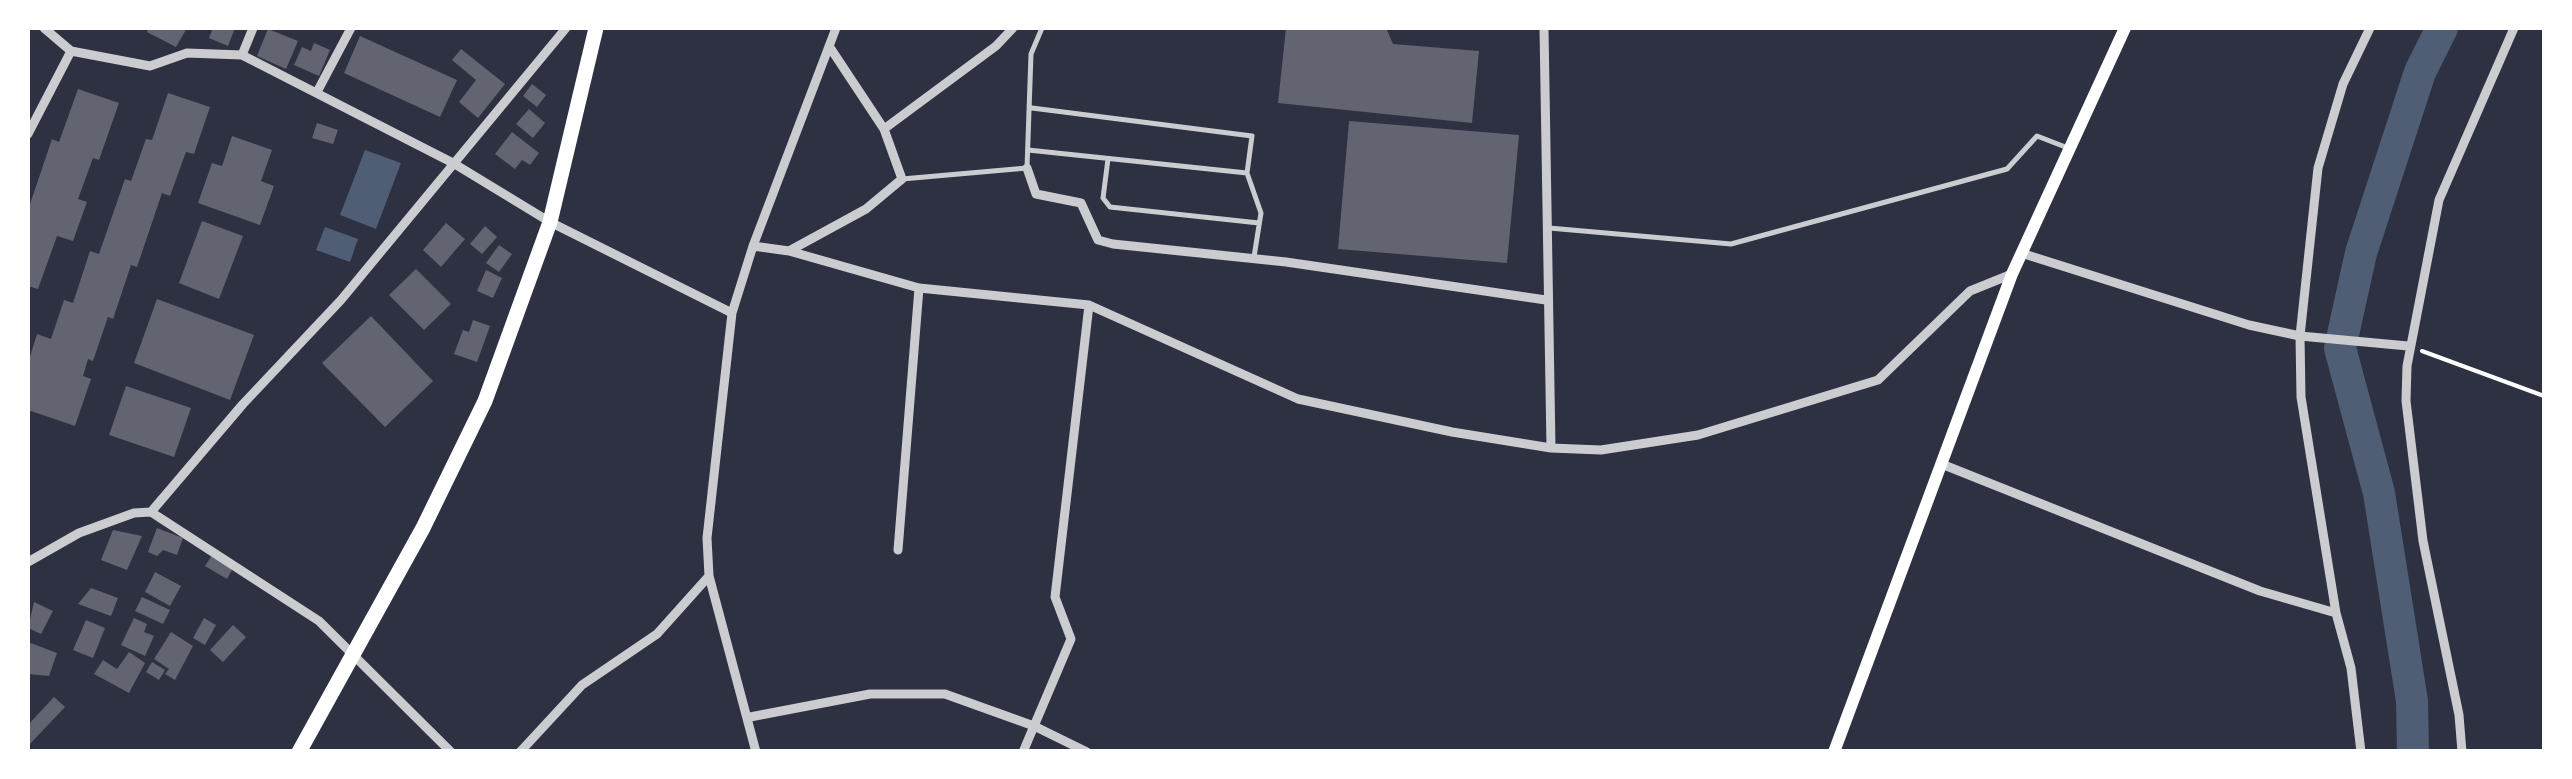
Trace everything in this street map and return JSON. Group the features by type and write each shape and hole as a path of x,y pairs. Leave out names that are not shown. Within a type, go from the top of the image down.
{"highway":[{"path":"299,752 423,528 484,401 550,222 596,28"}],"main road":[{"path":"1834,752 2012,274 2124,28"}],"street":[{"path":"44,28 71,52 150,66 187,53 242,55 453,163 550,222 732,313"},
{"path":"242,55 253,28"},
{"path":"317,92 351,28"},
{"path":"151,512 242,404 341,300 566,28"},
{"path":"756,752 750,717 708,576 707,538 732,313 752,246 836,28"},
{"path":"884,129 996,46 1013,28"},
{"path":"1544,28 1550,448"},
{"path":"2361,752 2351,668 2336,613 2301,396 2300,336 2318,168 2343,84 2370,28"},
{"path":"2462,752 2459,715 2422,540 2406,400 2408,346 2439,200 2514,28"},
{"path":"788,251 866,209 902,179 884,129 829,46"},
{"path":"28,134 71,52"},
{"path":"1027,168 1036,194 1081,203 1098,240 1546,300"},
{"path":"752,246 788,251 919,288 1089,306 1298,398 1550,448 1601,450 1698,434 1878,380 1970,291 2012,274"},
{"path":"2021,253 2249,326 2300,336 2408,346"},
{"path":"898,550 919,288"},
{"path":"1024,752 1071,639 1054,597 1089,306"},
{"path":"1944,465 2260,591 2336,613"},
{"path":"28,562 78,533 134,512 151,512 319,621 450,752"},
{"path":"520,752 582,684 657,634 708,576"},
{"path":"750,717 870,694 945,694 1034,726 1087,752"}],"lane":[{"path":"902,179 1027,168 1031,54 1042,28"},
{"path":"1032,108 1252,136 1247,173 1261,213 1254,259"},
{"path":"1544,227 1731,244 2007,170 2037,136 2068,148"},
{"path":"1028,150 1247,173"},
{"path":"1108,159 1103,198 1110,207 1259,223"}],"path":[{"path":"2408,346 2544,396"}],"water":[{"path":"365,150 401,163 376,229 340,215"},
{"path":"325,227 358,239 350,262 316,250"}],"building":[{"path":"149,28 187,28 176,47 147,32"},
{"path":"213,28 235,28 228,46 209,38"},
{"path":"1286,28 1386,28 1393,44 1479,51 1472,123 1278,103"},
{"path":"268,29 298,41 286,69 257,56"},
{"path":"360,36 457,80 440,117 344,73"},
{"path":"314,43 330,50 319,76 294,65 302,47 311,51"},
{"path":"461,49 505,84 478,118 459,102 476,80 452,60"},
{"path":"532,84 546,95 537,107 523,96"},
{"path":"78,89 119,103 99,160 93,158 78,199 87,202 73,241 57,236 38,289 28,286 28,210 52,139 59,142"},
{"path":"168,93 210,107 194,154 186,152 170,196 162,193 137,267 131,265 113,319 108,317 93,361 88,359 83,376 91,379 75,426 28,410 28,363 37,334 51,339 64,300 73,303 90,251 99,254 125,179 131,181 146,139 152,140"},
{"path":"529,109 545,123 533,138 516,124"},
{"path":"1349,121 1519,135 1507,263 1338,249"},
{"path":"317,123 338,130 333,144 312,138"},
{"path":"512,132 539,153 530,165 522,160 515,169 495,154"},
{"path":"232,136 272,150 261,181 274,186 260,225 198,203 212,163 222,166"},
{"path":"202,221 243,236 219,299 179,283"},
{"path":"446,223 465,239 441,267 423,250"},
{"path":"485,226 497,237 482,254 470,244"},
{"path":"499,245 512,254 499,272 486,263"},
{"path":"416,269 451,304 424,330 389,295"},
{"path":"486,270 502,278 493,298 477,291"},
{"path":"157,299 254,335 230,400 134,363"},
{"path":"371,316 433,381 385,427 322,363"},
{"path":"473,320 490,326 477,362 454,354 463,330 469,332"},
{"path":"126,386 191,408 174,457 109,435"},
{"path":"157,528 183,538 177,555 163,550 157,556 148,552"},
{"path":"113,530 142,536 127,570 101,560"},
{"path":"212,555 233,568 227,579 205,566"},
{"path":"155,572 181,586 170,606 145,592"},
{"path":"91,588 118,598 111,616 78,604"},
{"path":"142,597 170,610 163,624 135,611"},
{"path":"34,602 53,611 41,634 28,628"},
{"path":"134,618 147,624 144,632 154,636 145,656 121,645"},
{"path":"204,618 216,625 205,645 193,638"},
{"path":"86,620 105,628 93,658 73,650"},
{"path":"233,625 246,637 223,662 210,650"},
{"path":"171,632 193,646 175,680 165,674 169,669 154,659"},
{"path":"28,642 57,653 49,676 28,674"},
{"path":"129,652 145,663 129,693 94,674 103,660 117,669"},
{"path":"152,662 165,670 159,680 146,672"},
{"path":"54,697 65,707 28,746 28,725"}],"waterway":[{"path":"2413,752 2412,701 2379,493 2340,348 2361,253 2420,72 2442,28"}]}
